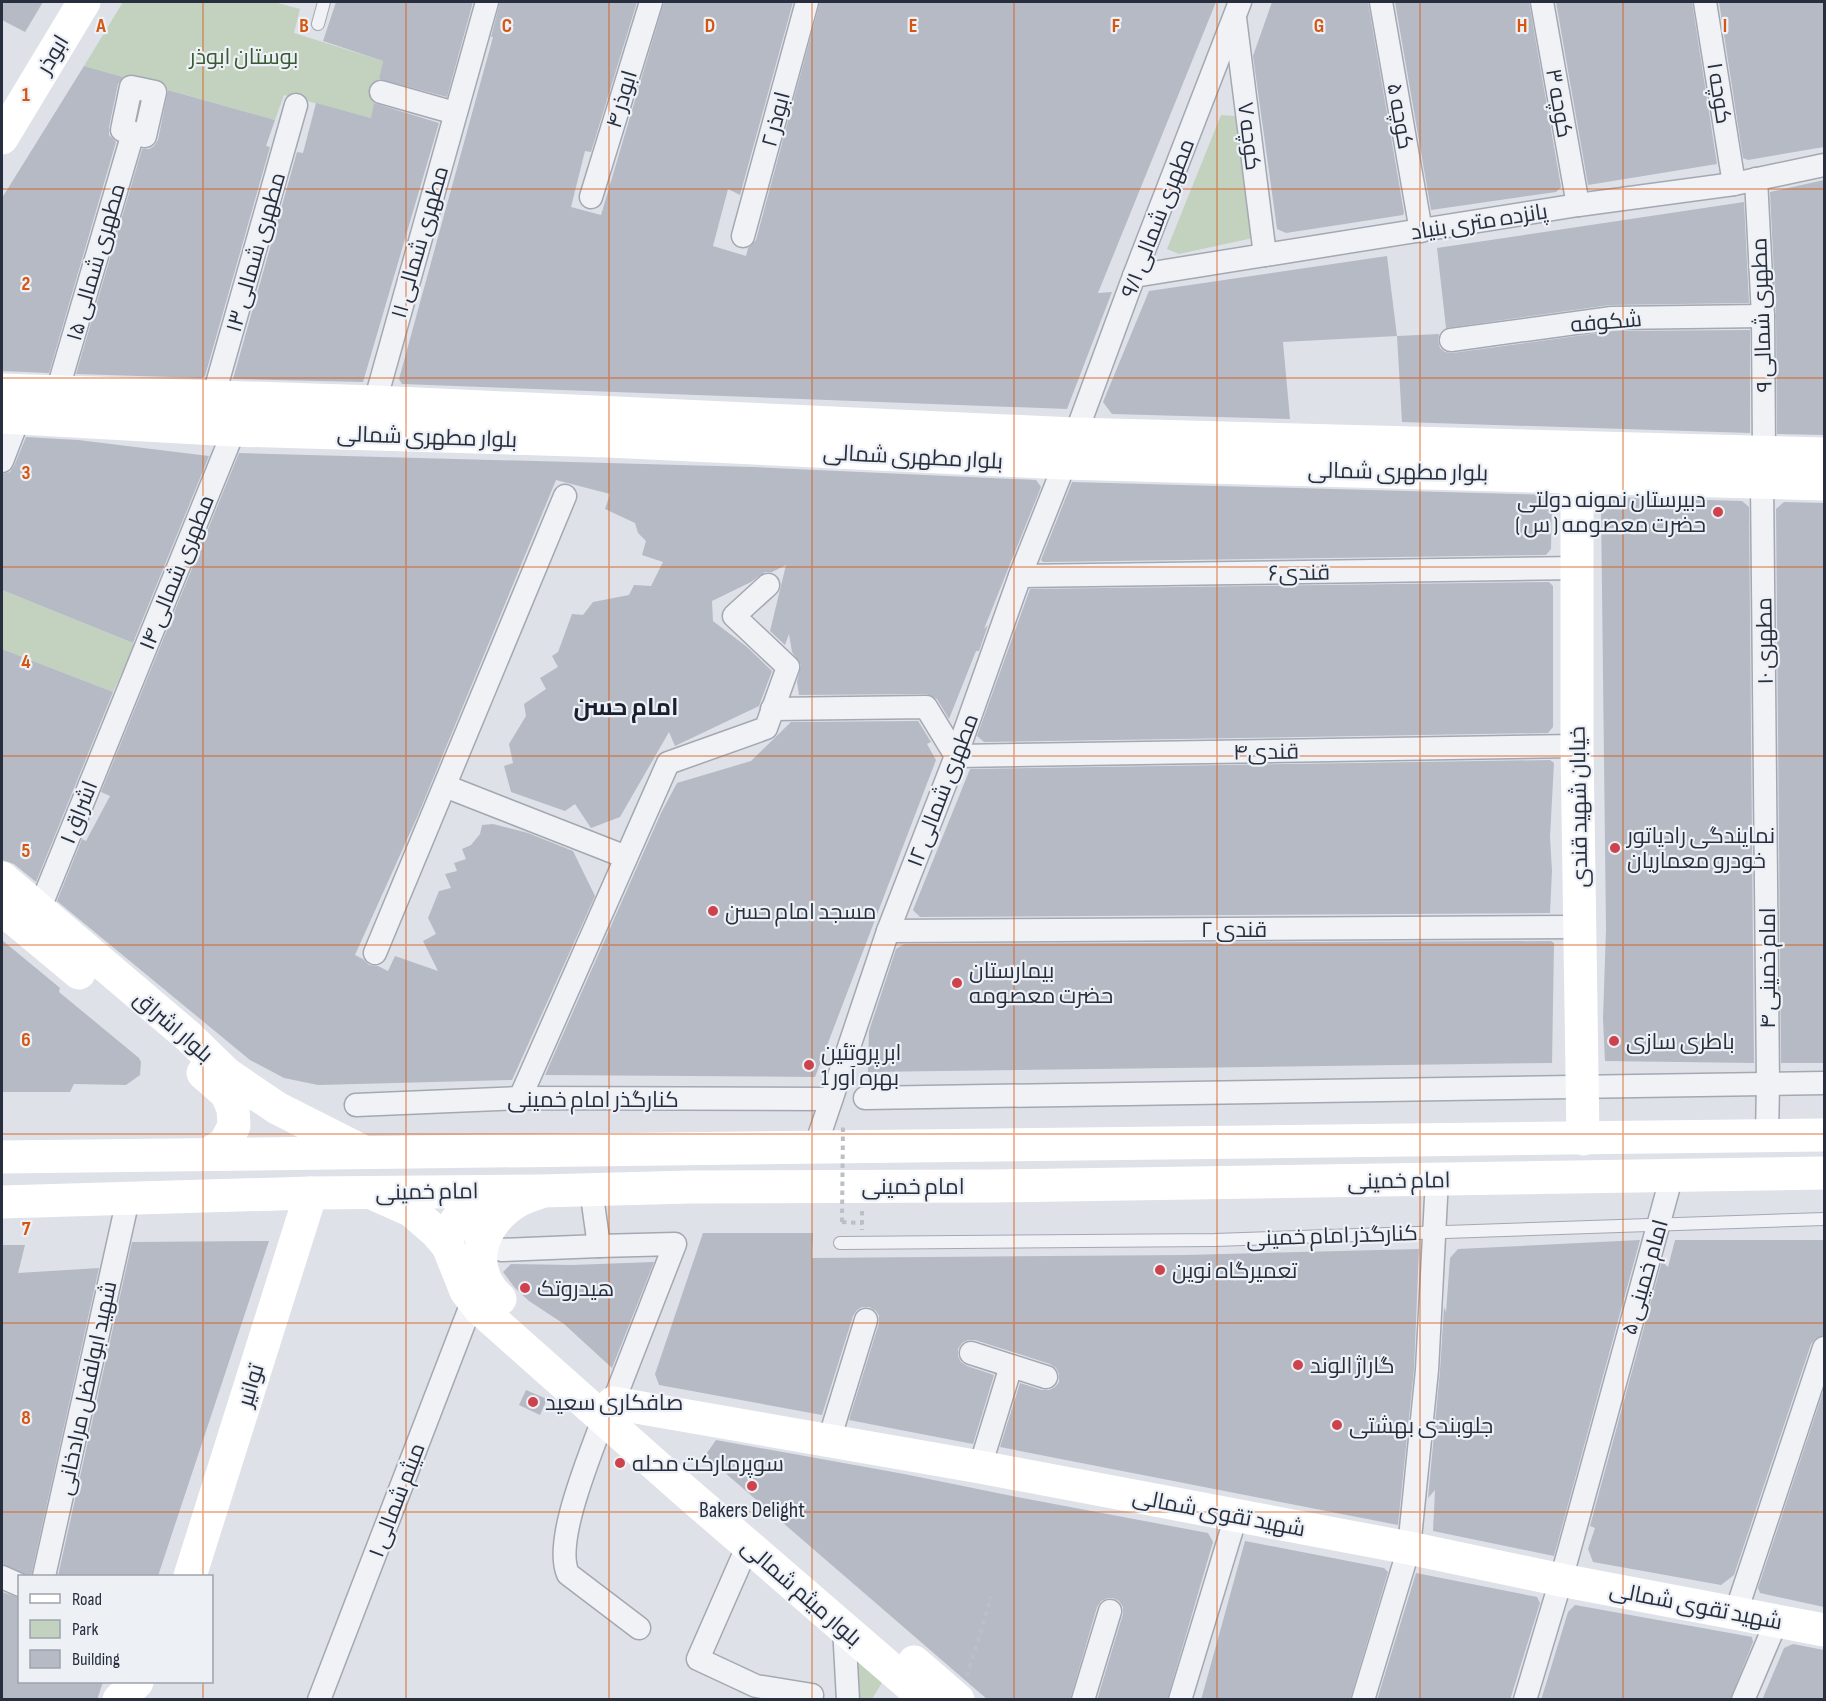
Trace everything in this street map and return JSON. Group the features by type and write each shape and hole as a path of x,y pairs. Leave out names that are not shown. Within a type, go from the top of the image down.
{"street":[{"name":"ابوذر","path":"2,138 84,2"},
{"name":"مطهری شمالی ۱۱","path":"375,402 487,2"},
{"name":"ابوذر ۴","path":"591,197 651,2"},
{"name":"ابوذر ۲","path":"743,236 807,2"},
{"name":"کوچه ۵","path":"1381,2 1421,231"},
{"name":"کوچه ۳","path":"1542,2 1578,205"},
{"name":"کوچه ۱","path":"1705,2 1734,184"},
{"name":"کوچه ۷","path":"1237,9 1266,255"},
{"name":"مطهری شمالی ۹/۱","path":"1070,449 1237,9"},
{"path":"381,92 455,113"},
{"name":"مطهری شمالی ۱۳","path":"213,398 296,105"},
{"name":"مطهری شمالی ۱۵","path":"57,392 133,133"},
{"name":"پانزده متری بنیاد","path":"1134,276 1578,205 1734,184 1824,165"},
{"name":"مطهری شمالی ۹","path":"1756,179 1762,316 1763,467"},
{"name":"شکوفه","path":"1451,340 1612,318 1762,316"},
{"name":"بلوار مطهری شمالی","path":"2,390 375,402 1070,449 1577,476 1763,467 1824,454"},
{"path":"2,461 10,417"},
{"name":"بلوار مطهری شمالی","path":"10,417 234,430 608,441 1070,449 1763,467 1824,484"},
{"name":"مطهری شمالی ۱۴","path":"118,713 234,430"},
{"name":"مطهری شمالی ۱۲","path":"814,1148 888,931 956,756 1020,576 1070,449"},
{"name":"مطهری ۱۰","path":"1763,467 1765,800"},
{"name":"خیابان شهید قندی","path":"1577,476 1577,746 1583,1139"},
{"path":"375,953 565,496"},
{"name":"قندی۶","path":"1020,576 1578,568"},
{"path":"520,1098 668,763 766,728 788,667 734,616 768,585"},
{"path":"772,709 926,707 956,756"},
{"name":"اشراق ۱","path":"33,921 118,713"},
{"name":"قندی۴","path":"956,756 1577,746"},
{"path":"445,786 627,857"},
{"name":"امام خمینی ۴","path":"1765,800 1767,1136"},
{"name":"بلوار اشراق","path":"2,878 33,921 227,1094 233,1109 234,1126 225,1143 209,1154"},
{"name":"بلوار اشراق","path":"2,909 33,921 189,1037 227,1074 277,1108 362,1151"},
{"name":"قندی ۲","path":"888,931 1580,927"},
{"path":"865,1098 1824,1083"},
{"name":"کنارگذر امام خمینی","path":"356,1105 520,1098 831,1099"},
{"name":"امام خمینی","path":"2,1157 1824,1135"},
{"name":"امام خمینی","path":"2,1202 369,1192 1824,1173"},
{"name":"امام خمینی ۵","path":"1525,1700 1561,1580 1672,1175"},
{"path":"1364,1700 1409,1548 1427,1370 1437,1179"},
{"path":"591,1189 599,1246"},
{"path":"492,1246 501,1214 517,1202 541,1191"},
{"name":"بلوار میثم شمالی","path":"369,1192 412,1212 447,1245 466,1292 480,1310 962,1688"},
{"name":"توانیر","path":"190,1575 311,1193"},
{"name":"شهید ابولفضل مرادخانی","path":"44,1575 128,1199"},
{"path":"447,1245 449,1232 457,1220 472,1219 492,1246"},
{"path":"492,1246 675,1244 608,1411 569,1518 564,1557 568,1574 639,1628"},
{"name":"بلوار میثم شمالی","path":"492,1246 479,1262 484,1279 497,1296 608,1411 748,1545 844,1627 920,1698"},
{"name":"میثم شمالی ۱","path":"319,1700 473,1300"},
{"path":"829,1440 866,1320"},
{"path":"1736,1612 1824,1348"},
{"path":"971,1353 1046,1377"},
{"path":"980,1467 1011,1366"},
{"name":"شهید تقوی شمالی","path":"608,1411 829,1440 980,1467 1409,1548 1561,1580 1824,1630"},
{"path":"1180,1700 1236,1516"},
{"path":"748,1545 698,1659 756,1686 812,1695"},
{"path":"2,1577 18,1584"},
{"path":"1083,1700 1110,1611"},
{"path":"1743,1700 1777,1620"},
{"path":"844,1627 848,1700"},
{"path":"119,1700 136,1683"}],"lane":[{"path":"318,24 324,2"},
{"name":"کنارگذر امام خمینی","path":"840,1243 1215,1240 1824,1219"}],"path":[{"path":"843,1123 842,1222 862,1223"},
{"path":"861,1186 862,1243"},
{"path":"962,1688 991,1598"}],"green space":[{"name":"بوستان ابوذر","path":"123,2 274,2 300,9 294,33 383,61 371,118 284,95 275,120 84,66"},
{"path":"1221,115 1235,116 1253,238 1179,254 1167,249"},
{"path":"2,590 135,644 113,692 2,649"},
{"path":"851,1652 883,1681 872,1699 854,1699"}],"building":[{"path":"2,2 43,2 25,32 2,20"},
{"path":"336,2 473,2 447,97 379,79 383,61 323,41"},
{"path":"500,2 637,2 591,152 585,151 571,207 601,215 664,2 793,2 740,195 728,189 713,246 746,256 748,248 756,240 820,2 1216,2 1098,293 1112,292 1067,409 402,384 399,379 493,37 491,37"},
{"path":"1272,2 1368,2 1403,215 1286,233 1277,229 1253,56"},
{"path":"1395,2 1529,2 1561,187 1556,192 1431,210"},
{"path":"1556,2 1692,2 1717,164 1588,185"},
{"path":"1719,2 1824,2 1824,147 1748,160 1743,158"},
{"path":"84,66 123,77 118,84 109,127 109,135 116,142 49,373 2,371 2,198"},
{"path":"168,90 275,120 266,146 270,147 205,376 202,378 76,374 142,149 149,149 158,140"},
{"path":"316,103 371,118 374,103 439,123 363,382 233,379 297,152 303,153"},
{"path":"1824,180 1824,435 1777,434 1776,316 1770,192"},
{"path":"1744,202 1749,303 1610,305 1446,328 1437,248"},
{"path":"1387,256 1397,336 1283,342 1290,419 1112,414 1103,402 1149,291"},
{"path":"1750,330 1750,433 1402,422 1397,336 1439,334 1440,348 1452,353 1613,331"},
{"path":"26,437 78,440 209,456 133,643 2,590 2,474 10,472 14,466"},
{"path":"239,453 752,467 1036,480 1041,487 984,629 988,625 979,651 976,651 949,719 937,699 926,694 799,695 797,682 801,665 792,652 789,634 785,645 770,631 786,565 772,572 765,572 751,582 712,601 713,621 747,647 772,671 759,706 675,746 669,732 620,817 591,828 575,804 565,811 511,792 504,766 513,763 509,744 526,716 524,704 546,689 540,678 558,667 552,656 558,652 572,614 583,615 593,602 629,595 634,585 651,586 663,562 642,555 646,541 638,533 635,523 605,509 610,494 556,480 418,815 355,955 369,965 388,971 395,956 438,971 423,941 436,934 428,918 439,891 451,888 445,874 457,871 454,863 466,859 462,849 471,845 480,834 482,825 493,824 528,833 573,851 595,896 512,1080 318,1085 284,1078 250,1060 57,901 82,839 86,841 110,796 101,792"},
{"path":"1072,482 1551,495 1551,549 1546,555 1043,562 1041,560"},
{"path":"1610,497 1742,501 1749,507 1754,1063 1605,1061 1603,1019 1606,929 1601,505"},
{"path":"1784,502 1824,503 1824,1063 1781,1063 1776,509"},
{"path":"1549,582 1553,586 1553,727 1548,733 984,742 977,736 1030,589"},
{"path":"2,649 113,692 36,882 14,864 2,860"},
{"name":"مسجد امام حسن","path":"918,721 931,742 927,744 936,760 815,1077 545,1075 661,813 677,783 751,761 791,722"},
{"path":"1550,760 1554,763 1550,837 1552,871 1550,913 920,917 913,910 970,769"},
{"path":"2,940 60,988 59,992 139,1058 140,1075 126,1085 74,1084 70,1092 2,1092"},
{"path":"1551,941 1554,943 1552,1063 868,1072 869,1031 896,949 904,944"},
{"path":"703,1233 813,1233 812,1258 1185,1255 1419,1249 1414,1369 1398,1525 1000,1447 1020,1383 1049,1390 1059,1382 1059,1374 1050,1364 975,1340 962,1343 958,1349 961,1362 994,1375 973,1444 849,1420 879,1323 876,1311 869,1307 862,1307 853,1316 822,1415 659,1385 655,1374"},
{"path":"1640,1240 1554,1556 1433,1531 1435,1490 1428,1498 1450,1258 1458,1249"},
{"path":"1675,1240 1824,1240 1824,1335 1816,1338 1811,1344 1734,1575 1721,1585 1593,1562 1588,1549 1595,1528 1590,1526 1662,1261 1668,1267"},
{"path":"269,1241 158,1575 58,1575 132,1242"},
{"path":"2,1245 25,1245 18,1273 99,1268 31,1575 2,1564"},
{"path":"654,1262 612,1368 564,1324 529,1301 503,1272 511,1264 572,1265"},
{"path":"1824,1389 1824,1607 1760,1593 1758,1588"},
{"name":"صافکاری سعید","path":"526,1390 547,1399 540,1415 519,1405"},
{"path":"716,1440 1208,1533 1213,1542 1167,1700 1097,1700 1123,1614 1123,1607 1119,1601 1108,1598 1101,1601 1097,1607 1070,1700 988,1700 709,1459 707,1453"},
{"path":"1245,1541 1384,1568 1388,1572 1350,1700 1201,1700"},
{"path":"1416,1573 1537,1597 1540,1603 1510,1700 1377,1700"},
{"path":"2,1592 18,1597 18,1683 103,1683 97,1700 2,1700"},
{"path":"1575,1605 1752,1637 1753,1642 1730,1700 1541,1700 1568,1612"},
{"path":"1793,1644 1824,1650 1824,1700 1762,1700 1784,1648"}],"place":[{"name":"دبیرستان نمونه دولتی حضرت معصومه ( س )","path":"1718,512"},
{"name":"نمایندگی رادیاتور خودرو معماریان","path":"1615,848"},
{"name":"مسجد امام حسن","path":"713,911"},
{"name":"بیمارستان حضرت معصومه","path":"957,983"},
{"name":"باطری سازی","path":"1614,1041"},
{"name":"ابر پروتئین بهره آور 1","path":"809,1065"},
{"name":"تعمیرگاه نوین","path":"1160,1270"},
{"name":"هیدروتک","path":"525,1288"},
{"name":"گاراژ الوند","path":"1298,1365"},
{"name":"صافکاری سعید","path":"533,1402"},
{"name":"جلوبندی بهشتی","path":"1337,1425"},
{"name":"سوپرمارکت محله","path":"620,1463"},
{"name":"Bakers Delight","path":"752,1486"}],"district":[{"name":"امام حسن","path":"626,707"}]}
